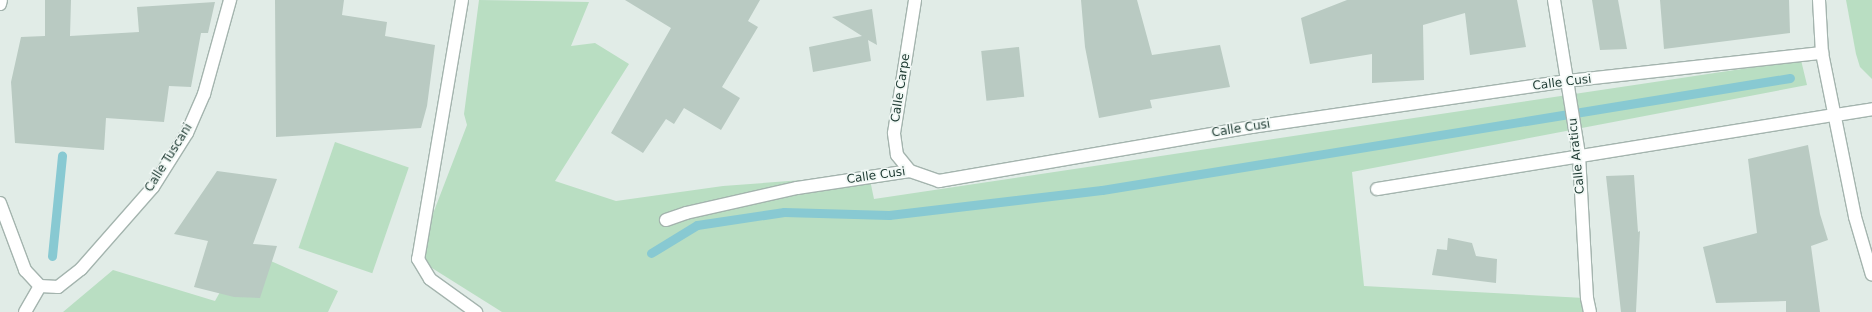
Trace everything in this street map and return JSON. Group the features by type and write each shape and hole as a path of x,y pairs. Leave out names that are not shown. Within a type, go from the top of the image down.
{"street":[{"path":"0,4 1,0"},
{"name":"Calle Tuscani","path":"40,286 58,287 81,269 153,186 188,133 204,94 230,0"},
{"path":"462,0 418,259 430,279 476,312"},
{"name":"Calle Carpe","path":"910,171 896,155 894,133 915,0"},
{"name":"Calle Araticu","path":"1554,0 1579,155 1586,298 1590,312"},
{"path":"1819,0 1822,53 1836,115 1855,217 1872,275"},
{"name":"Calle Cusi","path":"666,220 686,213 797,188 910,171 939,181 1252,126 1567,81 1822,53"},
{"path":"1377,189 1579,155 1872,109"},
{"path":"0,202 25,270 40,286 25,312"}],"green space":[{"path":"479,0 589,2 571,46 595,43 629,64 555,181 616,201 723,186 869,175 874,199 1801,60 1807,85 1352,172 1364,286 1584,298 1586,312 502,312 416,258 467,125 464,114"},
{"path":"1846,0 1872,0 1872,79 1860,67 1856,54"},
{"path":"335,142 409,167 372,273 299,248"},
{"path":"244,249 338,291 328,312 63,312 113,270 215,301"}],"building":[{"path":"45,0 71,0 70,36 139,32 137,7 215,2 208,33 201,33 191,87 169,86 164,122 106,118 104,150 15,143 11,82 21,37 45,36"},
{"path":"275,0 344,0 342,15 387,22 385,36 435,45 427,106 421,128 276,137"},
{"path":"625,0 760,0 748,21 758,27 722,87 740,98 721,130 684,108 674,124 666,119 643,153 611,133 671,28"},
{"path":"1081,0 1137,0 1152,55 1220,45 1230,87 1150,100 1152,108 1099,118 1085,47"},
{"path":"1347,0 1517,0 1526,47 1470,55 1465,13 1423,25 1424,80 1372,83 1372,54 1310,64 1301,18"},
{"path":"1592,0 1618,0 1627,49 1600,50"},
{"path":"1660,0 1789,0 1790,33 1664,49"},
{"path":"872,9 877,45 868,40 871,61 813,72 809,47 862,36 832,17"},
{"path":"1019,47 1024,97 986,101 981,51"},
{"path":"1808,145 1820,214 1828,240 1811,246 1820,312 1786,312 1786,301 1716,303 1703,247 1757,233 1748,159"},
{"path":"217,171 277,179 253,244 277,246 260,298 234,297 194,287 208,241 174,234"},
{"path":"1634,175 1638,232 1640,231 1636,312 1621,312 1606,176"},
{"path":"1448,238 1472,243 1476,256 1497,259 1496,283 1432,275 1437,249 1447,250"}],"waterway":[{"path":"651,253 697,225 784,212 889,215 1102,190 1790,78"},
{"path":"52,256 62,155"}]}
